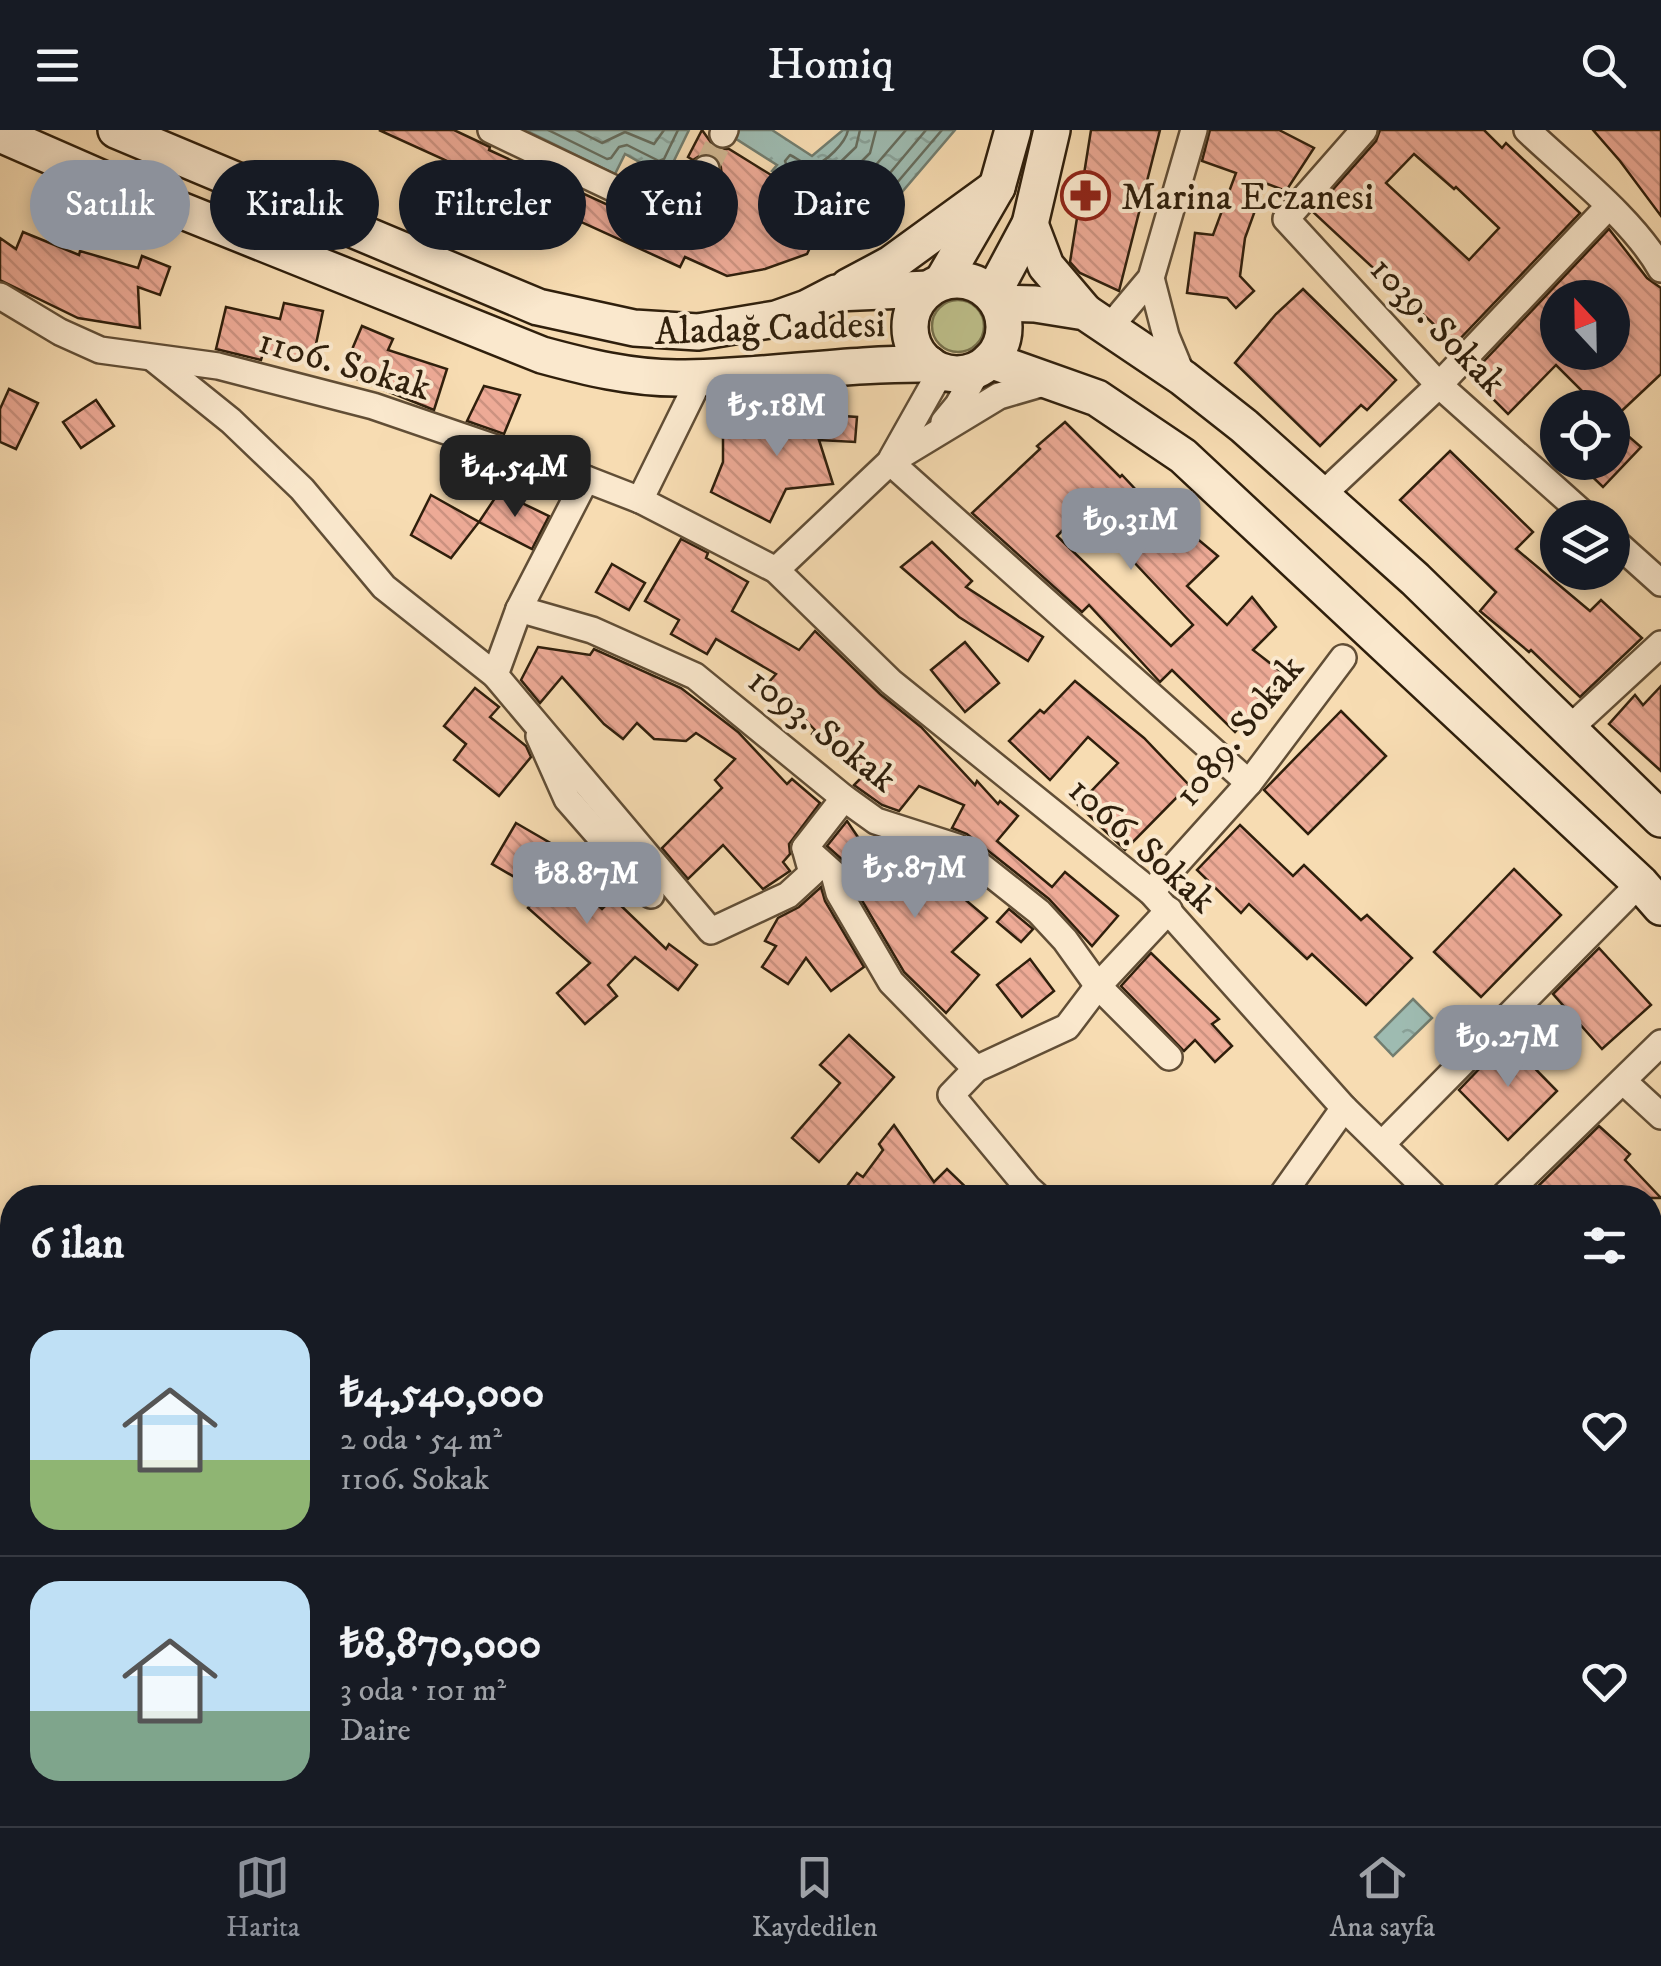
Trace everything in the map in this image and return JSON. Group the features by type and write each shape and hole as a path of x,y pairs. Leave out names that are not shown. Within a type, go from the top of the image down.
{"main road":[{"path":"1013,130 997,188 935,286 919,300 910,327 912,341 935,368 954,374 984,364 1056,381 1098,398 1183,456 1651,895"},
{"path":"984,364 1004,333 995,299 1030,224 1052,130"},
{"path":"111,160 121,132"},
{"name":"Aladağ Caddesi","path":"121,132 538,307 611,325 671,332 726,329 776,319 836,293 935,286"},
{"name":"Aladağ Caddesi","path":"0,134 60,160"},
{"path":"836,293 891,264 997,188"},
{"name":"Aladağ Caddesi","path":"190,213 542,354 592,370 678,378 874,364 935,368"},
{"path":"1030,224 1046,266 1097,320 1183,378 1244,426 1415,578 1661,819"},
{"path":"935,286 971,282 995,299 1035,304 1097,320"}],"street":[{"path":"491,130 606,185"},
{"path":"1183,378 1166,336 1151,278 1194,130"},
{"name":"1039. Sokak","path":"1364,130 1286,219 1439,384 1568,500"},
{"path":"1527,130 1608,207 1654,256 1661,269"},
{"path":"1322,496 1439,384 1608,207"},
{"path":"1097,320 1151,278"},
{"name":"1106. Sokak","path":"0,296 60,332 100,350 218,366 372,406 586,479 640,500 776,570"},
{"path":"154,359 231,421 302,489 384,587 494,675 710,931 788,895 812,873 805,848"},
{"path":"934,434 958,406 984,364"},
{"path":"890,462 935,368"},
{"path":"640,500 702,376"},
{"path":"776,570 890,462 998,396 1022,386 1056,381"},
{"path":"890,462 1249,782"},
{"path":"494,675 519,609 586,479"},
{"path":"1630,556 1661,583"},
{"name":"1066. Sokak","path":"776,570 891,682 1160,901 1344,1108 1423,1185"},
{"name":"1093. Sokak","path":"519,609 592,630 695,676 876,821 957,847 1038,912 1065,940 1098,986 1170,1057"},
{"path":"1569,729 1661,644"},
{"name":"1089. Sokak","path":"976,1069 1067,1027 1343,658"},
{"path":"534,722 548,763 566,798 651,895"},
{"path":"805,848 844,798"},
{"path":"805,848 834,874 840,893 891,982 976,1069 951,1095 1021,1185"},
{"path":"1382,1144 1651,895"},
{"path":"1515,1185 1661,1044"},
{"path":"1623,1081 1661,1116"},
{"path":"1289,1185 1344,1108"}],"green space":[{"path":"958,300 976,308 984,326 976,344 958,352 940,344 932,326 940,308"}],"water":[{"path":"525,130 689,130 674,160 636,160 625,154 622,160 606,160 606,170"},
{"path":"722,130 772,130 812,156 843,130 955,130 905,189 905,160 769,160"},
{"path":"1413,999 1432,1018 1393,1056 1375,1037"}],"building":[{"path":"379,130 454,130 511,160 445,160"},
{"path":"702,130 715,148 729,149 758,167 758,250 809,250 765,269 727,276 685,257 680,267 643,250 738,250 738,160 719,160 704,153 693,160 688,157"},
{"path":"1091,130 1160,130 1119,291 1080,273 1070,262"},
{"path":"1210,130 1279,130 1314,148 1286,191 1265,183 1245,238 1240,276 1254,291 1236,308 1227,298 1187,293 1195,233 1213,235 1236,173 1202,161"},
{"path":"1380,130 1484,130 1502,148 1506,143 1580,213 1455,344 1313,212 1376,141","holes":["1414,154 1499,228 1469,260 1386,183"]},
{"path":"1593,130 1661,130 1661,216 1620,161"},
{"path":"586,195 606,204 606,233 586,224"},
{"path":"1609,229 1647,278 1661,288 1661,374 1630,403 1630,390 1581,390 1561,370 1630,370 1630,280 1561,280"},
{"path":"23,232 30,235 30,250 67,250 79,255 80,251 138,268 142,256 170,267 160,295 138,287 140,328 78,318 0,280 0,238 16,249"},
{"path":"1303,289 1396,380 1367,410 1361,405 1320,446 1235,363"},
{"path":"1540,302 1540,370 1551,370 1508,414 1470,376"},
{"path":"284,303 323,311 312,363 263,353 261,360 216,349 226,307 280,319"},
{"path":"362,326 393,339 388,350 447,369 434,410 342,373"},
{"path":"484,386 520,395 504,434 467,421"},
{"path":"9,389 38,403 16,449 0,442 0,409"},
{"path":"96,400 114,426 81,448 63,422"},
{"path":"814,414 857,417 855,442 819,440 833,484 786,489 770,522 711,492 723,462 723,420 772,423"},
{"path":"1065,422 1187,544 1194,536 1218,556 1187,586 1227,625 1252,597 1276,627 1253,650 1288,677 1235,732 1172,670 1160,682 1089,605 1082,612 972,513 1040,449 1037,446","holes":["1084,509 1193,625 1171,646 1057,536"]},
{"path":"1630,438 1641,447 1630,459"},
{"path":"1450,451 1533,532 1516,549 1540,569 1540,590 1565,590 1590,611 1601,600 1642,638 1580,697 1531,650 1480,611 1496,592 1400,500"},
{"path":"499,492 549,516 532,549 479,522"},
{"path":"431,495 479,522 451,558 411,535"},
{"path":"681,539 748,582 732,611 799,650 815,631 880,694 921,727 975,785 977,781 998,804 1000,801 1018,816 997,841 1052,887 1065,872 1118,916 1092,946 1049,899 967,834 952,828 964,805 919,786 899,811 882,805 854,785 862,777 812,734 815,730 769,682 776,674 716,639 707,654 671,634 679,620 645,601"},
{"path":"932,542 972,581 966,587 1043,637 1028,661 959,617 901,567"},
{"path":"612,564 645,583 629,610 596,592"},
{"path":"965,642 999,683 965,712 931,670"},
{"path":"538,647 590,655 594,649 681,688 738,732 787,784 792,779 820,803 789,844 790,854 783,862 790,871 763,889 723,845 688,879 662,848 722,788 715,780 735,759 696,733 686,741 654,739 637,723 623,739 604,724 562,677 540,703 521,680"},
{"path":"1075,681 1144,738 1189,785 1125,850 1078,805 1118,763 1088,737 1050,780 1009,741"},
{"path":"1661,686 1661,771 1609,724 1635,695 1643,705"},
{"path":"475,688 499,707 490,717 526,746 531,757 499,796 454,760 466,744 444,726"},
{"path":"1341,711 1386,756 1308,834 1264,790"},
{"path":"847,821 896,893 922,863 987,918 952,952 979,975 946,1013 904,972 854,887 846,863 827,846"},
{"path":"516,823 559,848 551,863 602,909 613,898 666,949 669,944 697,965 678,990 635,957 608,985 617,996 585,1024 557,993 590,963 528,908 542,893 492,864"},
{"path":"1240,825 1293,876 1304,865 1361,920 1367,915 1412,958 1366,1005 1312,954 1307,959 1249,904 1241,913 1197,870"},
{"path":"1514,869 1561,915 1481,997 1434,952"},
{"path":"821,887 825,901 864,967 831,991 806,958 788,984 762,967 776,946 765,941 778,918 799,907"},
{"path":"1009,909 1033,929 1021,942 997,922"},
{"path":"1599,948 1651,1005 1602,1049 1553,994"},
{"path":"1151,953 1219,1019 1212,1024 1232,1046 1215,1062 1195,1040 1184,1051 1121,986"},
{"path":"1030,959 1054,991 1022,1017 997,985"},
{"path":"849,1035 894,1077 819,1162 792,1138 840,1083 820,1065"},
{"path":"1507,1040 1557,1091 1508,1140 1459,1090"},
{"path":"894,1125 934,1182 947,1169 964,1185 848,1185 857,1173 863,1177 883,1150 879,1144"},
{"path":"1599,1126 1630,1154 1625,1160 1649,1185 1539,1185"}],"tunnel":[{"path":"710,160 723,134"}],"place":[{"name":"Marina Eczanesi","path":"1086,196"}]}
